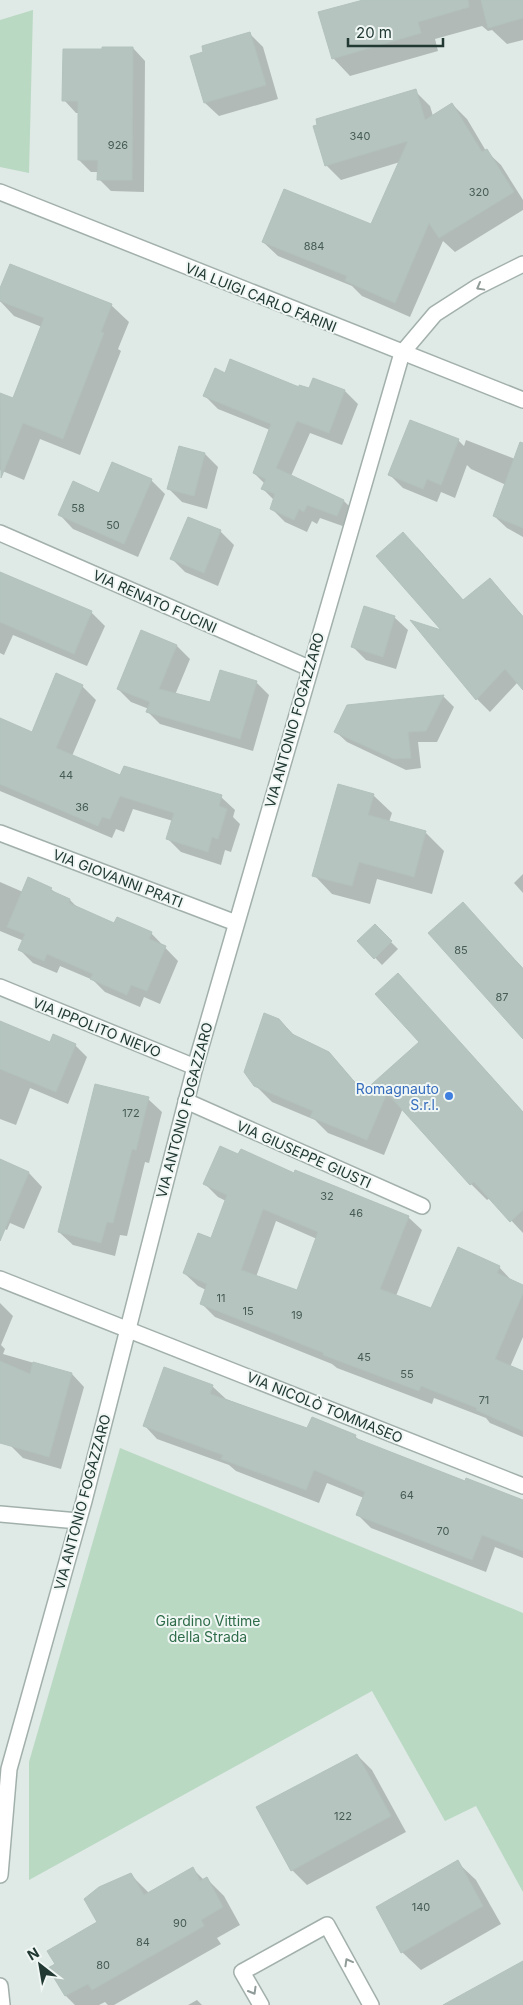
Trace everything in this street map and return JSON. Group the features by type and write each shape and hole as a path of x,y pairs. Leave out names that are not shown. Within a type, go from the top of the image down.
{"street":[{"name":"VIA LUIGI CARLO FARINI","path":"0,192 523,400"},
{"path":"402,353 435,314 478,287 523,264"},
{"name":"VIA ANTONIO FOGAZZARO","path":"0,1875 9,1769 78,1521 194,1067 402,353"},
{"name":"VIA RENATO FUCINI","path":"0,533 309,668"},
{"name":"VIA GIOVANNI PRATI","path":"0,833 236,922"},
{"name":"VIA IPPOLITO NIEVO","path":"0,987 194,1067"},
{"name":"VIA GIUSEPPE GIUSTI","path":"186,1101 422,1206"},
{"name":"VIA NICOLÒ TOMMASEO","path":"0,1279 523,1486"},
{"path":"0,1514 78,1521"},
{"path":"261,2005 242,1972 327,1925 371,2005"},
{"path":"0,1986 2,2005"}],"green space":[{"path":"33,10 29,173 0,167 0,20"},
{"name":"Giardino Vittime della Strada","path":"120,1448 523,1613 523,1892 476,1806 445,1821 372,1691 29,1880 29,1762"}],"building":[{"path":"363,0 468,0 469,7 418,22 421,33 332,59 318,12"},
{"path":"481,0 523,0 523,18 488,28"},
{"path":"250,32 266,85 204,103 190,56 203,52 202,46"},
{"path":"102,47 133,47 132,180 97,180 98,160 78,160 78,101 62,101 63,49 102,49"},
{"path":"416,89 425,120 452,103 482,152 487,149 514,192 439,238 429,223 395,303 345,281 347,276 262,242 284,189 371,224 408,141 325,166 313,126 317,125 316,119"},
{"path":"10,264 112,304 101,332 104,333 63,439 23,423 1,478 0,393 13,398 44,318 0,301 0,288"},
{"path":"230,359 299,387 299,385 309,388 313,378 345,390 329,433 297,421 276,468 344,500 337,516 307,505 304,512 299,509 294,520 270,509 275,494 261,489 266,479 253,473 271,424 203,396 215,368 225,373"},
{"path":"410,420 459,439 441,485 427,479 423,489 388,475"},
{"path":"520,442 523,443 523,528 493,516"},
{"path":"179,446 205,453 194,496 167,489"},
{"path":"112,462 152,479 124,544 58,515 73,481 99,493"},
{"path":"188,517 221,530 204,573 170,559"},
{"path":"403,532 463,600 490,578 523,617 523,690 505,669 476,700 410,620 441,630 376,556"},
{"path":"0,572 92,611 74,654 0,622"},
{"path":"364,606 395,616 383,657 351,647"},
{"path":"141,630 177,645 159,689 210,702 220,670 257,681 240,739 146,712 150,702 117,689"},
{"path":"56,673 83,685 56,748 120,775 124,766 222,795 219,806 227,809 218,839 212,837 208,852 166,839 174,813 120,796 110,819 102,817 98,826 0,784 0,718 32,732"},
{"path":"444,695 426,731 408,732 411,758 394,759 334,732 347,705"},
{"path":"338,784 374,794 368,815 426,831 414,877 359,862 352,886 312,876"},
{"path":"28,877 70,899 69,903 114,923 117,917 152,932 149,939 166,946 147,991 131,985 127,995 90,979 93,974 47,954 44,961 18,950 25,934 7,927"},
{"path":"463,902 523,969 523,1039 428,933"},
{"path":"375,924 392,941 374,959 357,941"},
{"path":"398,973 523,1112 523,1210 510,1222 474,1182 470,1185 387,1093 367,1140 310,1117 313,1111 254,1086 244,1072 264,1013 279,1019 292,1034 329,1052 363,1092 419,1042 375,994"},
{"path":"0,1021 50,1042 53,1034 76,1044 56,1092 0,1069"},
{"path":"95,1084 149,1097 136,1150 132,1149 113,1223 107,1222 101,1243 58,1232"},
{"path":"220,1146 238,1154 241,1149 294,1173 295,1170 409,1216 380,1289 431,1308 458,1247 500,1266 497,1273 523,1285 523,1293 495,1359 523,1371 523,1431 476,1410 477,1408 421,1386 419,1391 323,1355 324,1353 200,1304 207,1284 183,1273 198,1233 211,1238 227,1195 203,1184","holes":["263,1209 318,1232 297,1290 241,1270"]},
{"path":"0,1159 29,1172 0,1241"},
{"path":"0,1361 30,1374 33,1362 72,1373 49,1457 0,1443"},
{"path":"164,1367 213,1385 210,1394 307,1428 312,1417 356,1435 355,1438 465,1481 466,1478 523,1500 523,1551 482,1535 472,1560 356,1515 365,1492 314,1470 306,1490 221,1459 223,1455 143,1426"},
{"path":"357,1754 391,1816 291,1871 256,1807"},
{"path":"458,1860 483,1906 401,1953 376,1907"},
{"path":"193,1867 200,1881 207,1877 223,1907 201,1920 204,1926 92,1990 88,1984 65,1996 48,1968 55,1964 47,1951 97,1922 84,1899 99,1887 131,1873 144,1895"},
{"path":"523,1961 523,2005 443,2005"}],"place":[{"name":"Romagnauto S.r.l.","path":"449,1096"}]}
